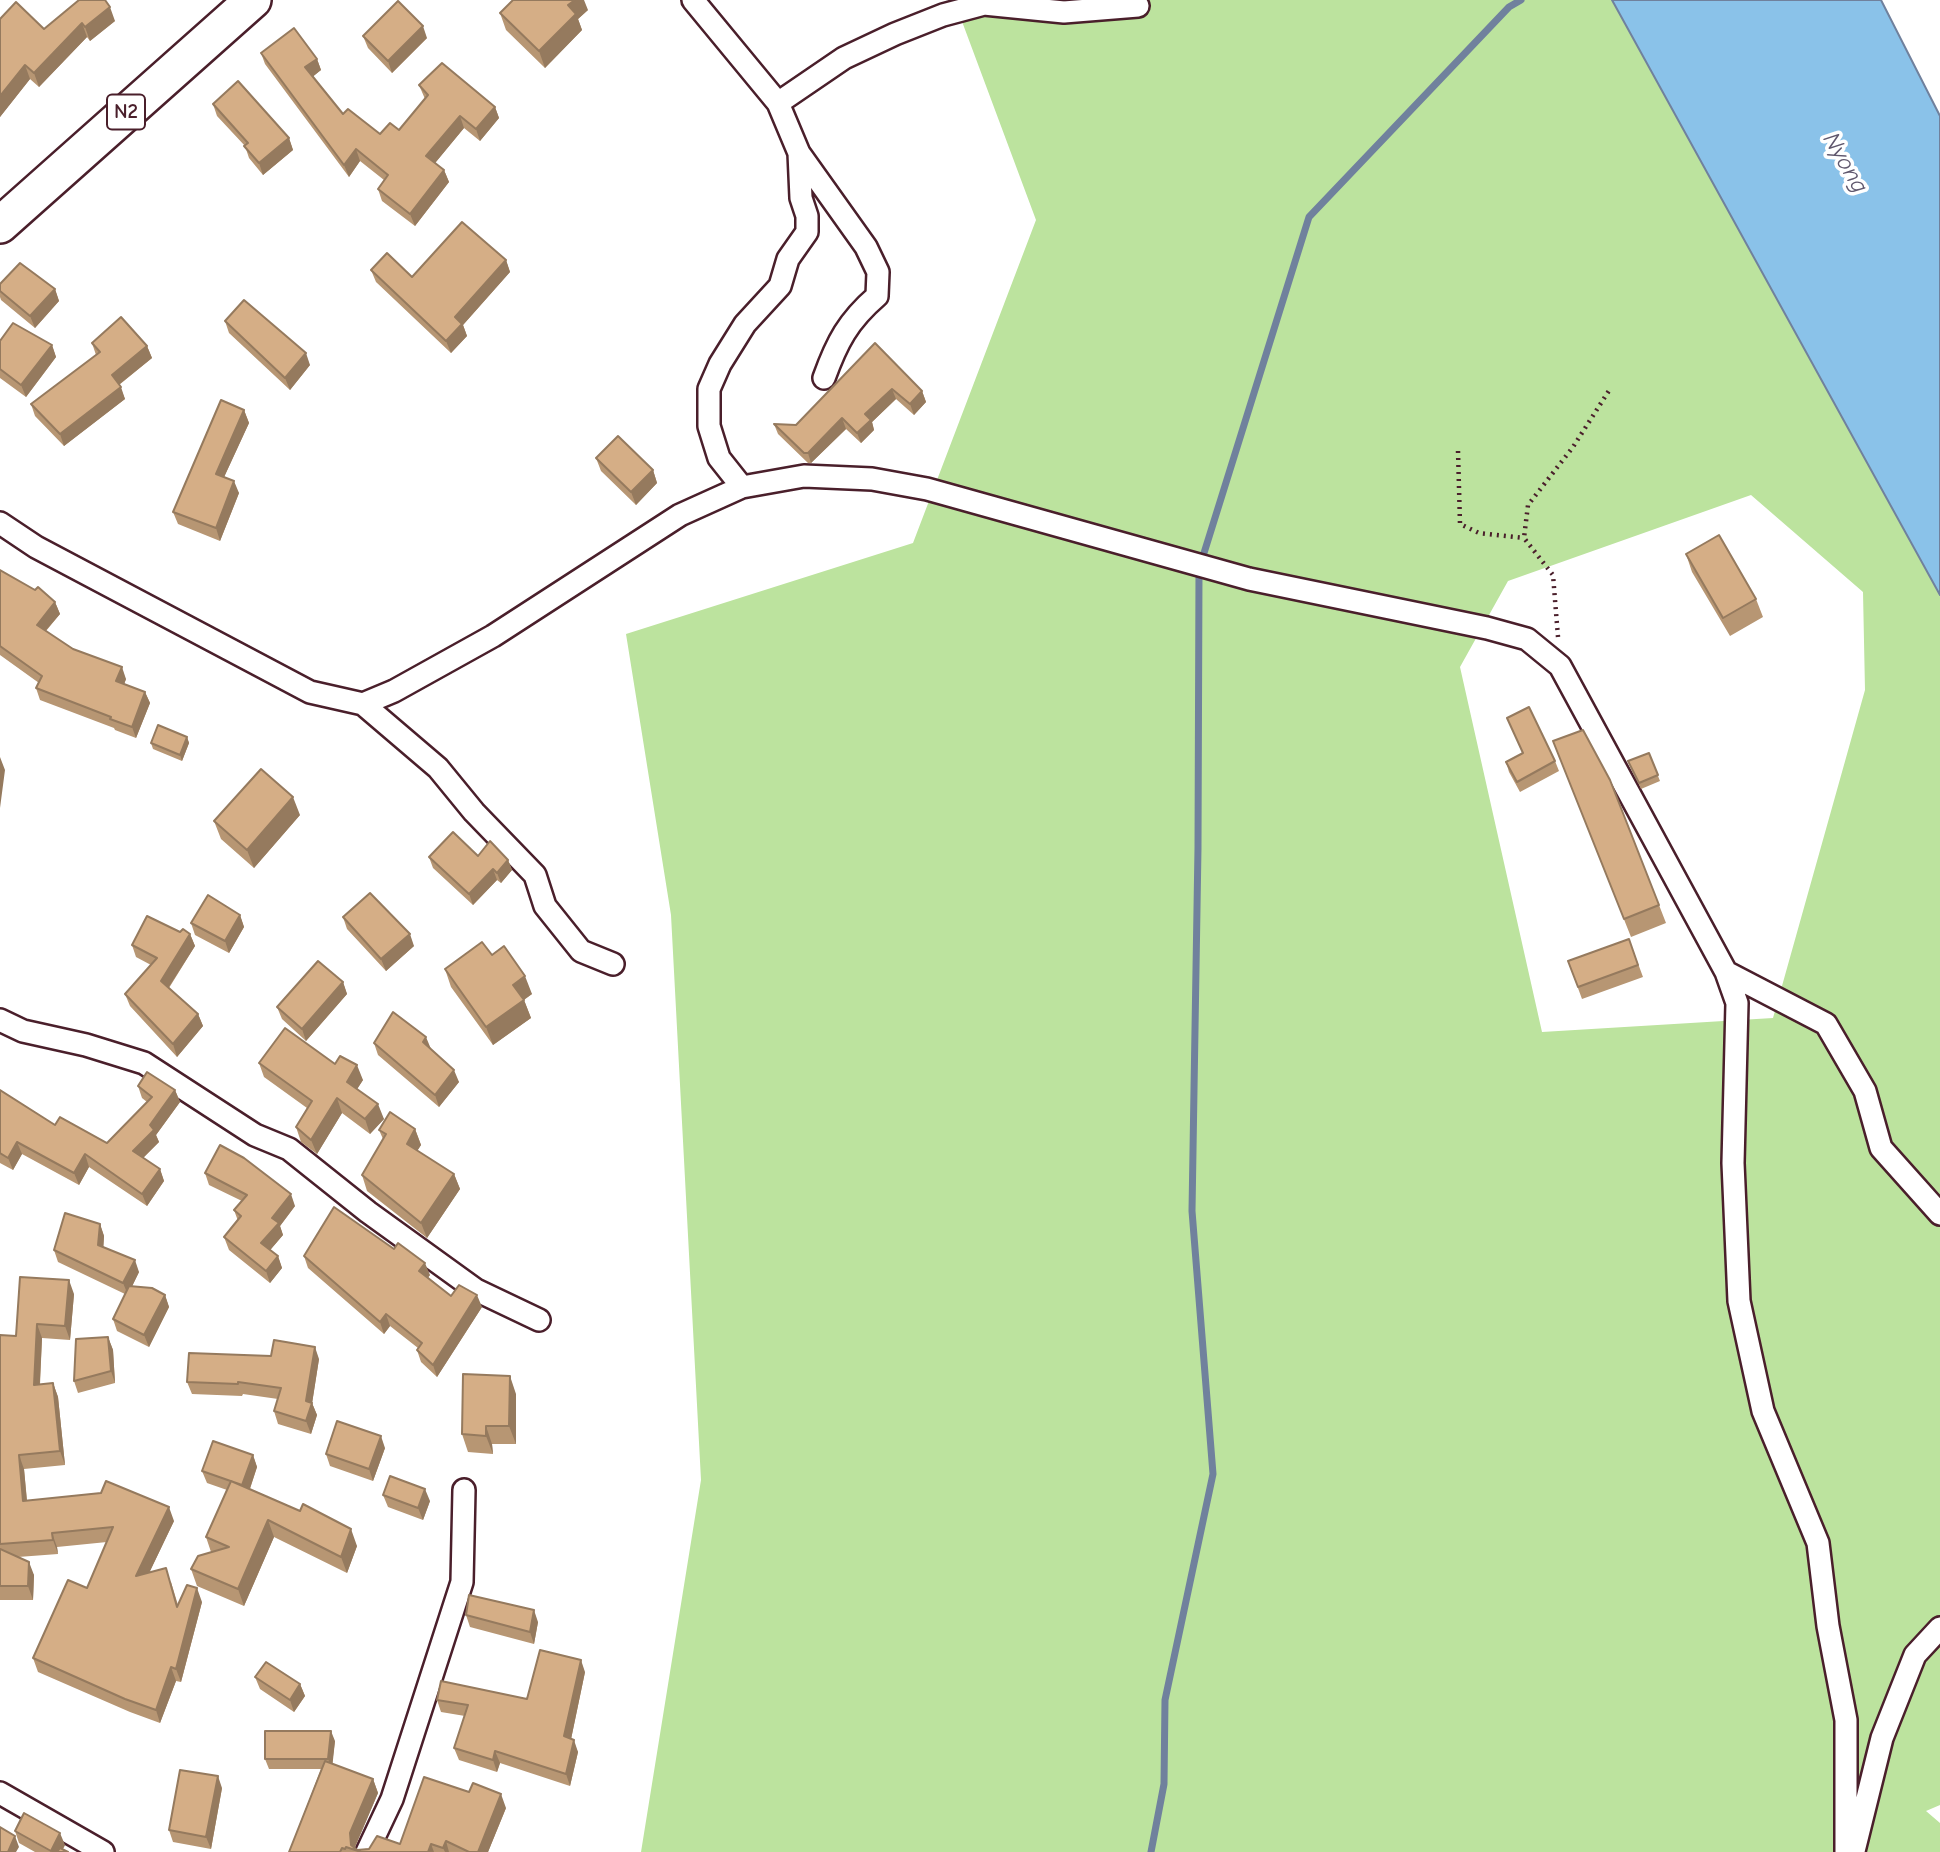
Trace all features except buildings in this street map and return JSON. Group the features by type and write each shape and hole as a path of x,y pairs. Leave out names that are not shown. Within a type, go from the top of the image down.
{"highway":[{"name":"N2","path":"0,225 253,0"}],"street":[{"path":"693,0 778,103 799,153 866,247 878,272 877,296 856,315 834,349 824,378"},
{"path":"778,103 844,58 895,34 953,12 984,4 1064,12 1138,6"},
{"path":"742,487 719,458 709,426 709,389 745,324 780,286 788,259 807,232 807,216 801,198 799,153"},
{"path":"363,704 394,691 493,636 680,515 742,487 804,476 872,478 927,489 1249,579 1487,628 1527,639 1560,666 1726,972 1737,1003 1733,1163 1739,1301 1763,1411 1818,1543 1828,1626 1846,1720 1846,1852"},
{"path":"0,523 36,547 310,692 363,704 438,768 474,812 535,875 545,906 581,951 613,964"},
{"path":"1726,972 1826,1024 1865,1091 1881,1148 1940,1214"},
{"path":"0,1020 23,1031 86,1045 144,1063 254,1135 289,1149 368,1212 476,1290 539,1320"},
{"path":"367,1852 392,1799 462,1582 464,1490"},
{"path":"1854,1852 1882,1738 1915,1655 1940,1628"},
{"path":"0,1793 103,1852"}],"path":[{"path":"1560,666 1553,575 1524,538 1528,505 1573,447 1610,389"},
{"path":"1458,451 1460,524 1479,533 1524,538"}],"green space":[{"path":"954,0 1612,0 1940,595 1940,1805 1926,1811 1940,1823 1940,1852 641,1852 701,1480 671,915 626,634 913,543 1036,220","holes":["1751,495 1863,592 1865,690 1773,1018 1542,1032 1460,667 1508,581"]}],"water":[{"name":"Nyong","path":"1612,0 1881,0 1940,116 1940,595"}],"waterway":[{"path":"1151,1852 1164,1784 1165,1700 1213,1474 1192,1211 1199,569 1309,217 1509,7 1521,0"}]}
